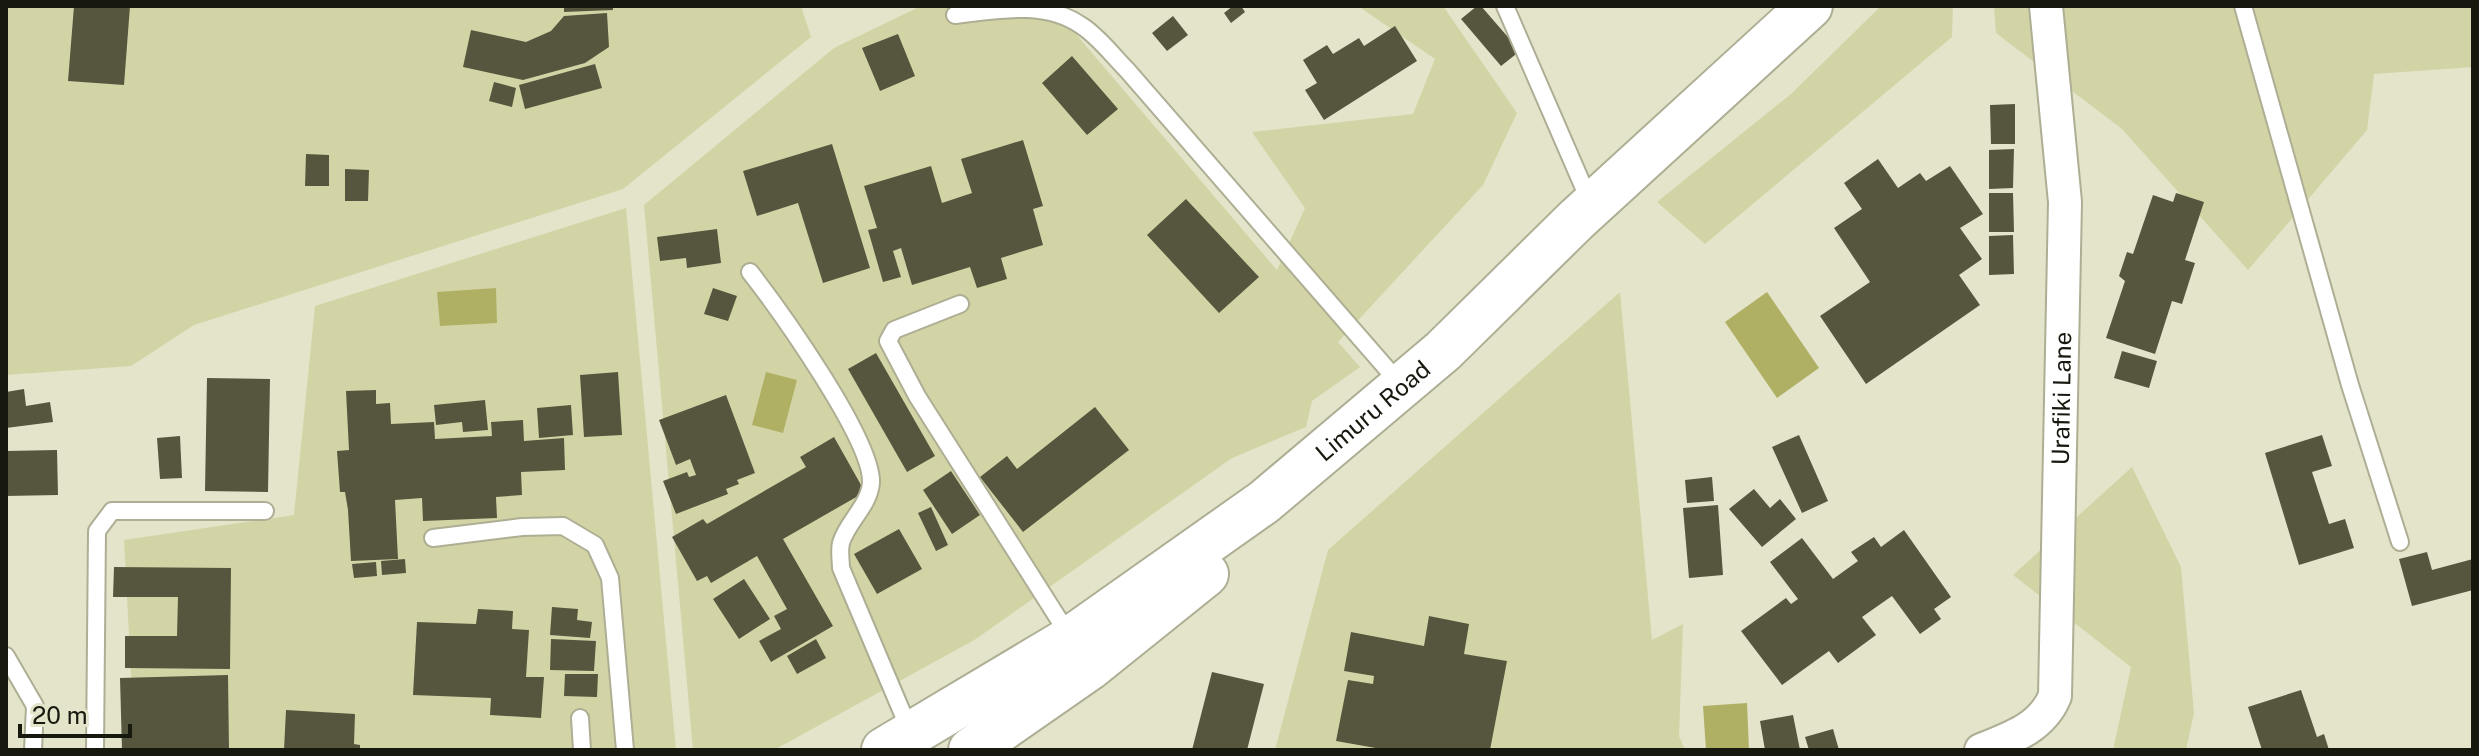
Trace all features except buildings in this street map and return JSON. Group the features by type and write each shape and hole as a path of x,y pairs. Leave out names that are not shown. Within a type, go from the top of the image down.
{"main road":[{"name":"Limuru Road","path":"898,743 1070,639 1264,502 1443,351 1592,206 1810,6"},
{"name":"Limuru Road","path":"971,750 1154,619 1445,373 1838,6"}],"street":[{"name":"Urafiki Lane","path":"1981,750 2021,734 2048,712 2055,696 2065,202 2046,6"}],"lane":[{"path":"1505,6 1592,206"},
{"path":"2243,6 2350,385 2400,542"},
{"path":"955,15 1019,7 1050,11 1082,25 1127,70 1402,386"},
{"path":"750,272 791,325 856,436 871,480 868,496 841,543 841,568 898,743"},
{"path":"960,304 894,330 888,341 923,407 1070,639"},
{"path":"95,750 97,531 102,521 112,511 265,511"},
{"path":"433,538 522,527 563,526 595,545 612,588 625,750"},
{"path":"6,656 35,706 33,750"},
{"path":"580,718 582,750"}],"green space":[{"path":"6,6 801,6 811,37 623,189 194,325 131,366 6,375"},
{"path":"921,6 1052,6 1277,270 1305,208 1252,132 1413,114 1435,59 1358,6 1443,6 1517,113 1483,185 1338,342 1360,367 1312,401 1306,427 1232,458 976,639 774,750 693,750 644,205 834,48"},
{"path":"1881,6 1953,6 1952,37 1705,244 1657,202 1791,94"},
{"path":"1994,6 2473,6 2473,67 2374,74 2367,130 2248,270 2122,129 1996,33"},
{"path":"626,208 676,750 135,750 124,540 294,515 315,306"},
{"path":"1620,292 1652,640 1683,624 1679,736 1685,750 1275,750 1328,550"},
{"path":"2132,467 2181,567 2194,713 2186,750 2113,750 2131,667 2013,575"}],"shaded area":[{"path":"496,288 497,323 440,326 437,292"},
{"path":"1767,292 1819,368 1777,398 1725,322"},
{"path":"766,372 797,380 783,433 752,425"},
{"path":"1747,703 1749,750 1706,750 1703,706"}]}
